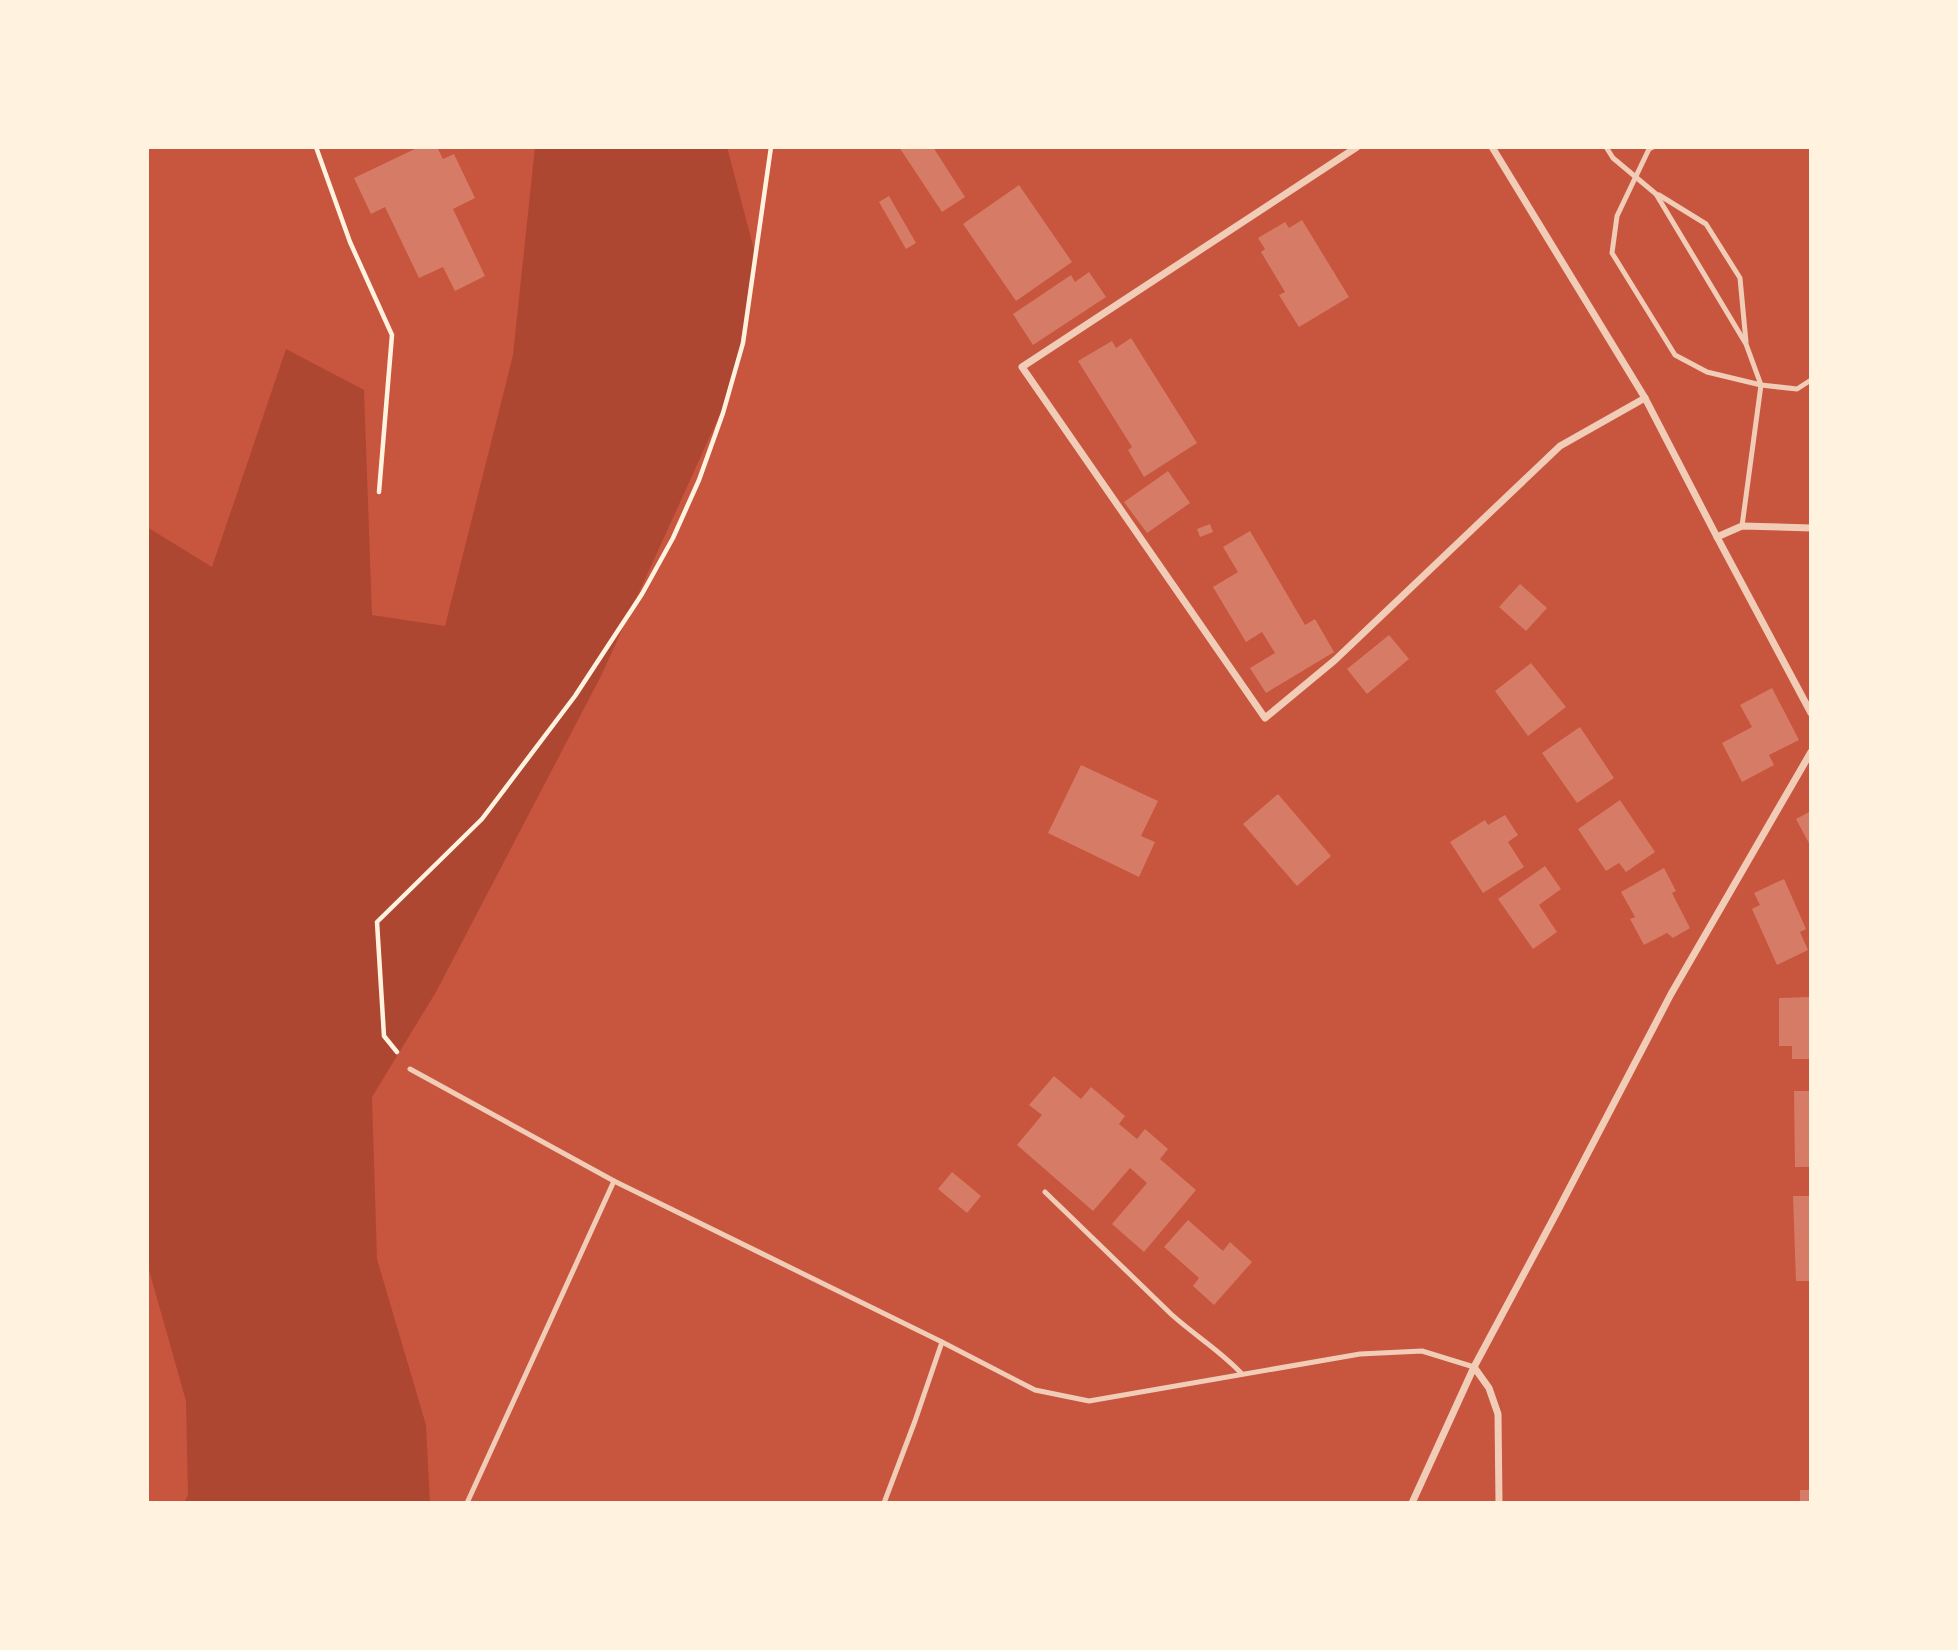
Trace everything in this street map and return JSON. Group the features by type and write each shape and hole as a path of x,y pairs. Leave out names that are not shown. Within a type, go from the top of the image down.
{"street":[{"path":"1357,147 1022,367 1265,718 1335,660 1560,446 1645,398"},
{"path":"1492,147 1645,398 1811,713"},
{"path":"1717,537 1742,526 1811,528"},
{"path":"1412,1503 1474,1367 1671,994 1811,751"},
{"path":"1474,1367 1489,1388 1497,1415 1499,1503"}],"lane":[{"path":"1606,147 1613,158 1656,194 1706,224 1740,278 1746,344"},
{"path":"1653,147 1649,149 1617,216 1612,253 1675,355 1707,372 1761,385 1797,389 1811,380"},
{"path":"1656,194 1746,344 1761,385 1742,526"},
{"path":"410,1069 614,1181 1035,1390 1089,1401 1360,1354 1422,1351 1474,1367"},
{"path":"467,1503 614,1181"},
{"path":"1045,1192 1192,1334 1230,1362 1241,1374"},
{"path":"884,1503 942,1342"}],"path":[{"path":"316,147 350,242 393,335 379,492"},
{"path":"410,1069 384,1036 377,922 482,819 575,696 642,594 673,538 699,480 723,413 743,344 771,147"}],"shaded area":[{"path":"535,147 727,147 756,257 732,388 601,676 436,992 372,1097 377,1259 426,1425 430,1503 184,1503 188,1495 186,1401 147,1263 147,527 212,567 286,349 364,390 372,615 445,626 513,355"}],"building":[{"path":"419,147 437,147 443,159 454,154 475,198 453,209 485,276 455,291 443,267 419,278 385,207 371,214 354,178"},
{"path":"899,147 933,147 965,197 942,212"},
{"path":"1019,185 1072,262 1016,301 963,224"},
{"path":"889,196 916,243 906,249 879,202"},
{"path":"1302,220 1349,297 1299,327 1279,295 1285,292 1261,252 1265,249 1258,238 1285,222 1289,228"},
{"path":"1089,272 1106,297 1033,345 1013,314 1071,275 1075,282"},
{"path":"1131,338 1197,443 1144,477 1128,450 1132,447 1078,361 1112,341 1116,348"},
{"path":"1168,471 1190,503 1147,533 1124,502"},
{"path":"1210,524 1213,532 1200,537 1197,529"},
{"path":"1250,531 1305,625 1315,619 1334,652 1266,693 1250,668 1275,653 1262,632 1246,642 1213,587 1238,572 1223,547"},
{"path":"1520,584 1547,608 1526,631 1499,607"},
{"path":"1389,635 1409,659 1367,694 1347,669"},
{"path":"1531,663 1566,707 1528,736 1495,691"},
{"path":"1772,688 1799,740 1769,755 1774,765 1742,782 1722,743 1752,727 1740,705"},
{"path":"1580,727 1614,778 1577,803 1542,753"},
{"path":"1081,765 1158,801 1141,836 1155,842 1139,877 1048,833"},
{"path":"1278,794 1331,856 1297,886 1243,824"},
{"path":"1620,800 1655,852 1626,872 1619,863 1606,871 1578,829"},
{"path":"1811,811 1811,847 1796,819"},
{"path":"1505,815 1518,835 1508,842 1524,867 1483,893 1450,842 1485,820 1488,825"},
{"path":"1545,866 1561,889 1539,905 1557,932 1533,949 1498,899"},
{"path":"1664,868 1676,891 1672,893 1690,928 1673,938 1667,933 1644,945 1630,919 1635,917 1621,892"},
{"path":"1784,879 1806,929 1800,932 1808,950 1777,965 1752,909 1760,905 1754,893"},
{"path":"1811,997 1811,1059 1792,1059 1792,1046 1779,1046 1779,998"},
{"path":"1054,1076 1081,1099 1091,1087 1125,1116 1119,1124 1137,1139 1145,1129 1168,1149 1160,1159 1196,1190 1144,1252 1112,1224 1147,1183 1130,1168 1093,1211 1017,1145 1042,1115 1029,1105"},
{"path":"1794,1091 1811,1091 1811,1167 1795,1167"},
{"path":"952,1172 981,1196 967,1213 938,1189"},
{"path":"1793,1196 1811,1196 1811,1281 1796,1281"},
{"path":"1188,1220 1223,1251 1230,1242 1252,1262 1214,1305 1193,1286 1199,1278 1164,1247"},
{"path":"1800,1490 1811,1490 1811,1503 1800,1503"}]}
